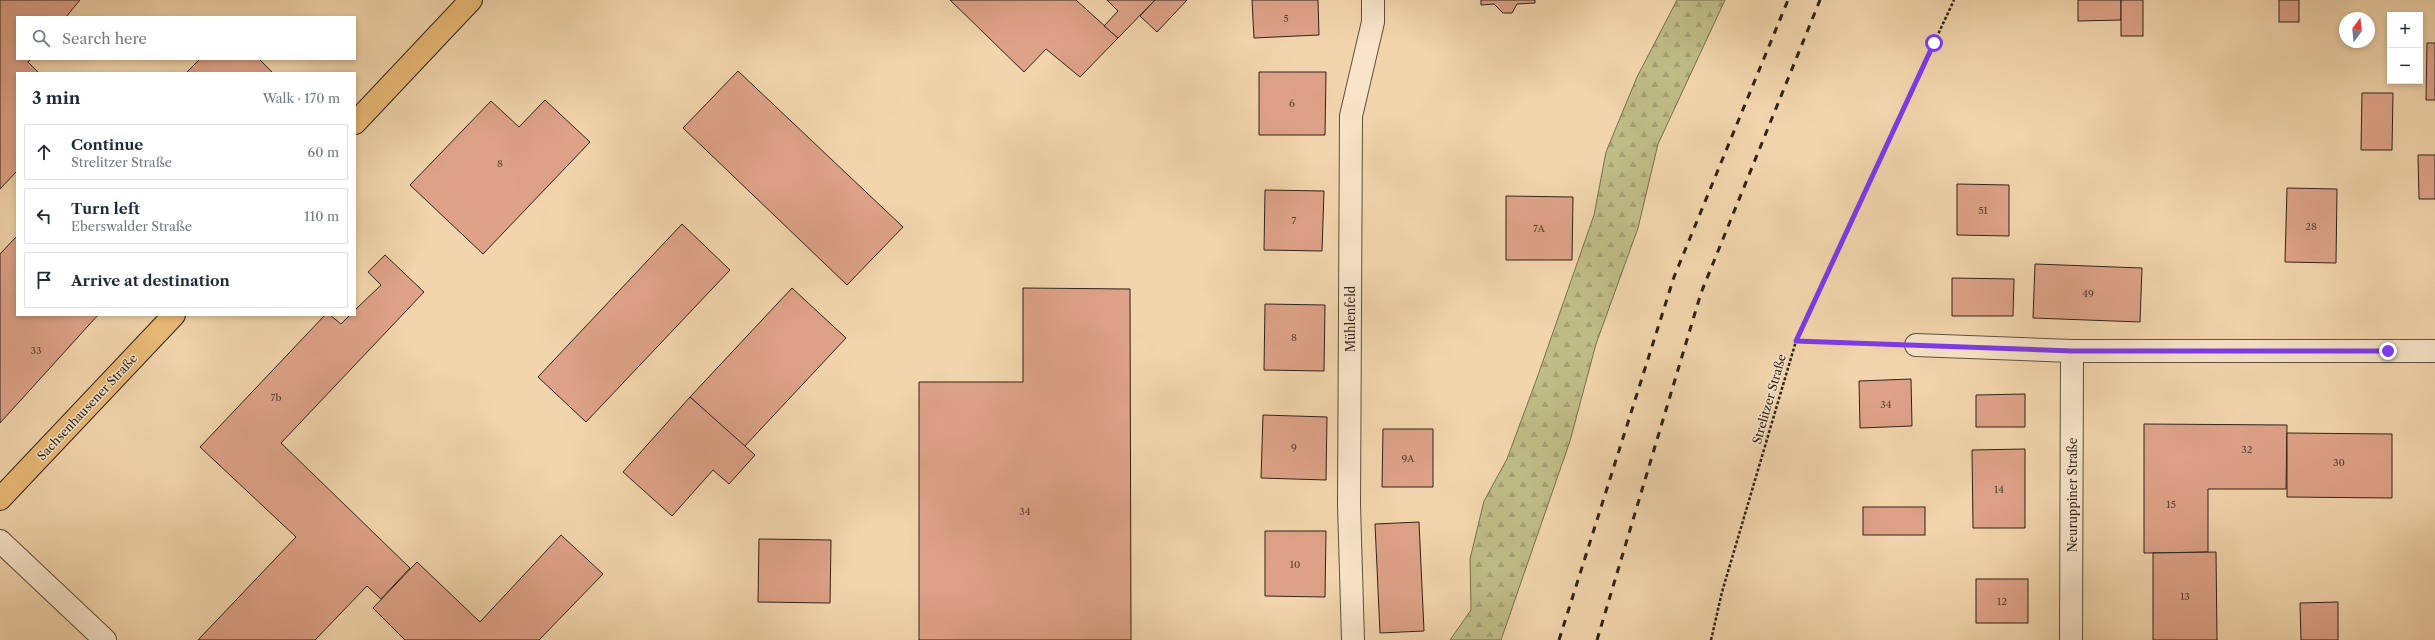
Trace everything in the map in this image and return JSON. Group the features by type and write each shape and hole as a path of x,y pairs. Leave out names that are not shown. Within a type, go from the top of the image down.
{"main road":[{"path":"356,122 471,0"},
{"name":"Sachsenhausener Straße","path":"0,499 173,316"}],"street":[{"name":"Mühlenfeld","path":"1353,640 1349,505 1351,116 1373,22 1373,0"},
{"path":"1916,345 2072,351 2435,351"},
{"name":"Neuruppiner Straße","path":"2071,640 2072,351"},
{"path":"0,541 105,640"}],"path":[{"name":"Strelitzer Straße","path":"1711,640 1722,592 1796,341 1954,0"},
{"path":"1796,341 1916,345"}],"green space":[{"path":"1677,0 1725,0 1658,144 1638,228 1596,344 1570,441 1501,640 1450,640 1471,610 1470,559 1484,501 1507,459 1594,215 1606,152 1637,77"}],"building":[{"path":"0,0 80,0 67,16 16,16 16,60 30,60 28,62 38,72 16,72 16,172 0,189"},
{"path":"950,0 1076,0 1118,38 1080,77 1046,49 1024,72"},
{"path":"1107,0 1155,0 1118,38 1104,26 1118,11"},
{"path":"1155,0 1187,0 1157,32 1140,16"},
{"path":"1252,0 1318,0 1319,35 1254,38"},
{"path":"1481,0 1535,0 1535,3 1517,4 1512,13 1503,13 1494,4 1481,5"},
{"path":"2078,0 2121,0 2121,20 2078,21"},
{"path":"2121,0 2143,0 2143,36 2121,36"},
{"path":"2279,0 2299,0 2299,22 2279,22"},
{"path":"2427,43 2435,43 2435,100 2426,100"},
{"path":"199,60 260,60 272,72 187,72"},
{"path":"738,71 903,227 847,285 683,128"},
{"path":"1259,72 1326,72 1325,135 1259,135"},
{"path":"2362,93 2393,93 2392,150 2361,150"},
{"path":"545,100 590,142 483,254 410,185 491,101 519,127"},
{"path":"2418,155 2435,155 2435,199 2419,199"},
{"path":"1957,184 2009,185 2009,236 1957,235"},
{"path":"2287,188 2337,189 2336,263 2285,262"},
{"path":"1265,190 1324,191 1322,251 1264,250"},
{"path":"1506,196 1573,197 1572,260 1506,260"},
{"path":"682,224 730,270 586,422 538,377"},
{"path":"16,237 16,316 97,316 0,423 0,254"},
{"path":"385,255 424,292 281,443 410,568 381,599 367,586 315,640 198,640 296,537 200,447 324,316 331,316 341,324 349,316 356,316 356,309 381,285 368,272"},
{"path":"2035,264 2142,268 2140,322 2033,318"},
{"path":"1952,278 2014,279 2013,316 1952,316"},
{"path":"792,288 846,338 744,447 690,397"},
{"path":"1023,288 1130,289 1131,640 919,640 919,382 1023,382"},
{"path":"1265,304 1325,305 1324,371 1264,370"},
{"path":"1911,379 1912,426 1860,428 1859,381"},
{"path":"2025,394 2025,427 1976,427 1976,395"},
{"path":"690,397 755,455 729,484 713,470 672,516 623,472"},
{"path":"1263,415 1327,417 1326,480 1261,478"},
{"path":"2144,424 2287,425 2286,489 2208,489 2208,552 2144,553"},
{"path":"1383,429 1433,429 1433,487 1382,487"},
{"path":"2287,433 2392,434 2392,498 2287,497"},
{"path":"2025,449 2025,528 1973,528 1972,450"},
{"path":"1863,507 1925,507 1925,535 1863,535"},
{"path":"1419,522 1424,631 1380,633 1375,524"},
{"path":"1265,531 1326,531 1325,597 1265,596"},
{"path":"561,535 603,574 539,640 405,640 373,608 417,562 480,622"},
{"path":"759,539 831,540 830,603 758,602"},
{"path":"2216,552 2217,640 2153,640 2153,553"},
{"path":"1976,579 2028,579 2028,623 1976,623"},
{"path":"2338,602 2338,640 2301,640 2300,603"}],"railway":[{"path":"1559,640 1674,277 1788,0"},
{"path":"1597,640 1701,293 1820,0"}],"route":[{"path":"1934,43 1796,341 2072,351 2388,351"}]}
